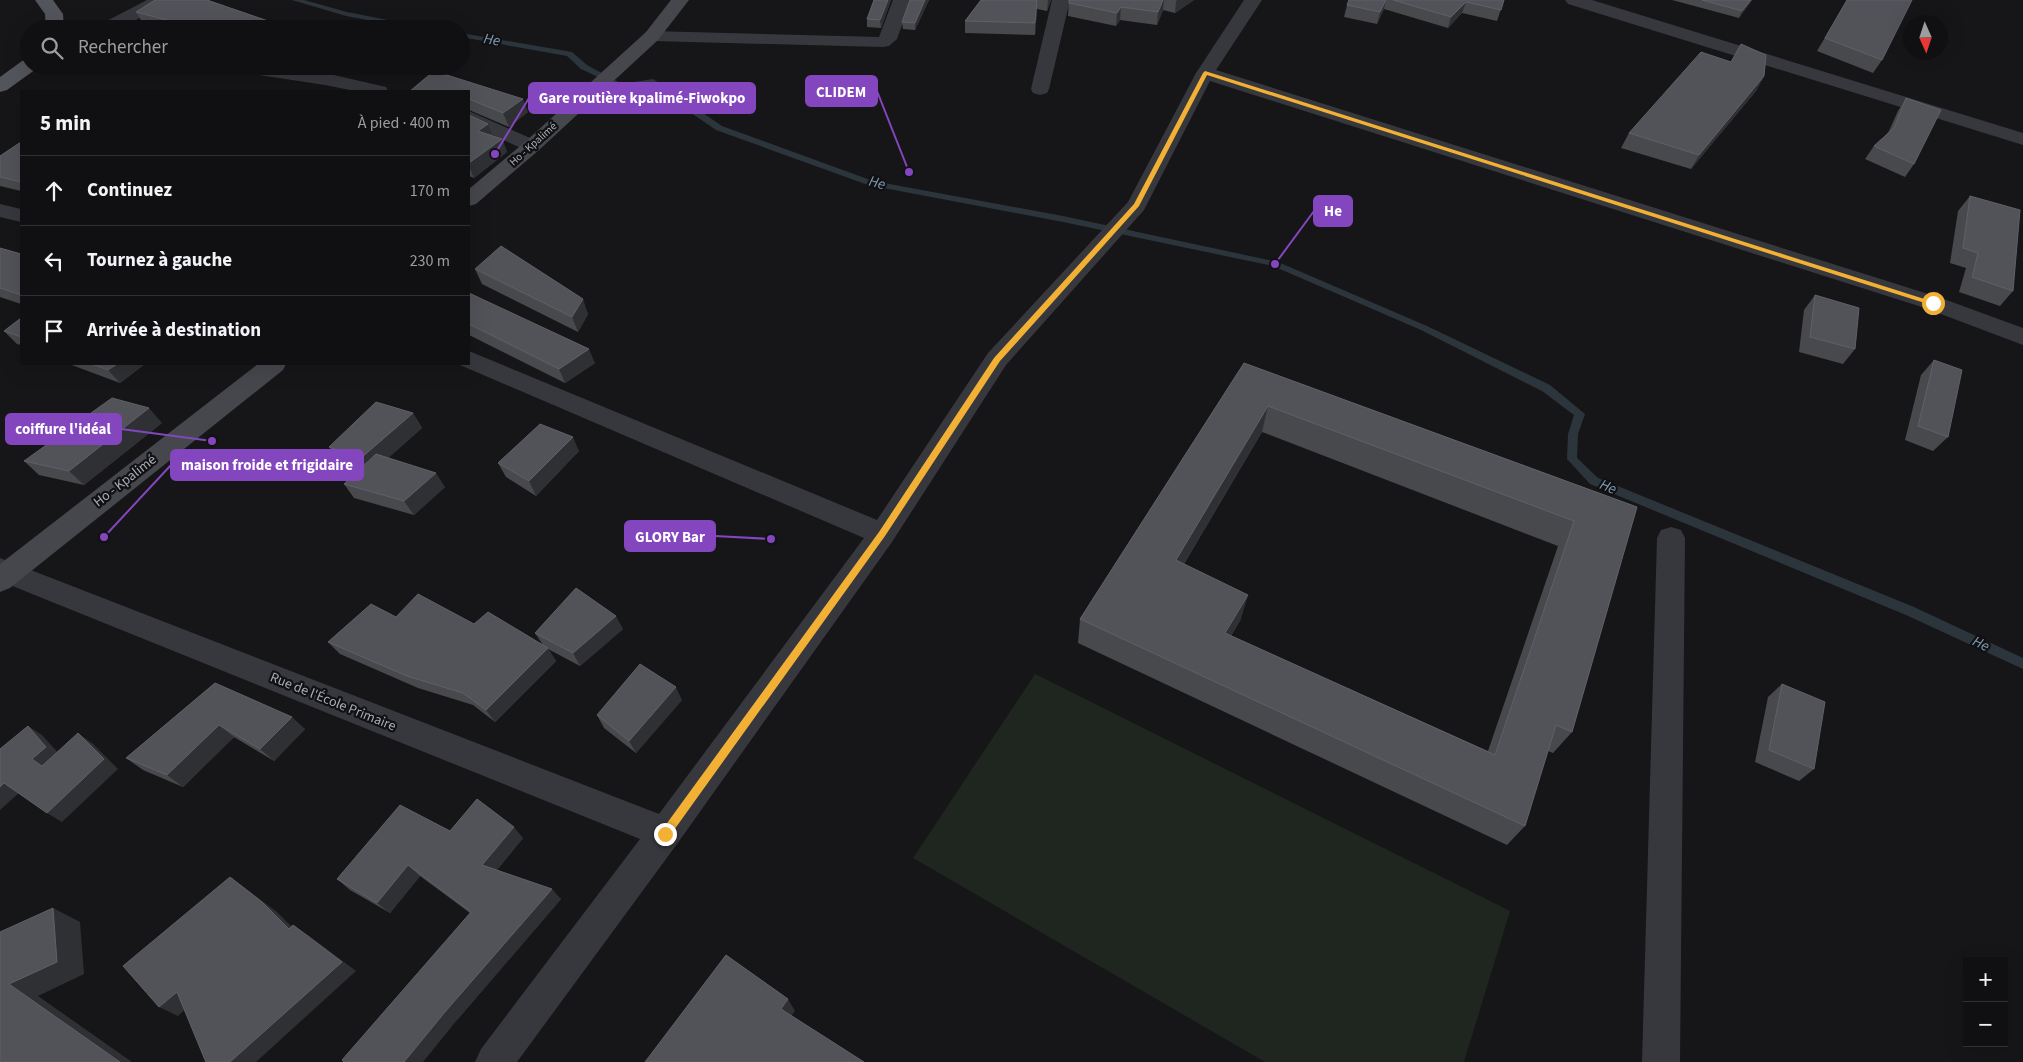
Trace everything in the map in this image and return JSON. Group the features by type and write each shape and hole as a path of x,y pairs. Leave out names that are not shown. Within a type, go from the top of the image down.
{"main road":[{"path":"44,0 54,14 54,20"},
{"name":"Ho - Kpalimé","path":"470,199 532,146 652,36 680,0"},
{"path":"0,86 20,72"},
{"name":"Ho - Kpalimé","path":"3,574 273,365"}],"street":[{"path":"122,20 160,0"},
{"path":"652,36 883,42 888,39 902,0"},
{"path":"1040,89 1061,0"},
{"path":"494,1062 665,834 882,534 997,359 1137,205 1205,73 1253,0"},
{"path":"1574,0 2023,139"},
{"path":"1205,73 1933,303 2023,337"},
{"path":"299,75 374,90"},
{"path":"470,117 532,146"},
{"path":"0,210 20,216"},
{"path":"470,359 882,534"},
{"path":"1661,1062 1670,538"},
{"name":"Rue de l'École Primaire","path":"3,574 665,834"}],"shaded area":[{"path":"1035,674 1510,911 1464,1062 1265,1062 913,858"}],"building":[{"path":"155,0 207,0 265,20 167,20 136,12"},
{"path":"874,0 888,0 880,20 867,19"},
{"path":"910,0 925,0 915,23 902,22"},
{"path":"981,0 1037,0 1035,23 965,21"},
{"path":"1069,0 1163,0 1158,12 1121,7 1117,13 1069,3"},
{"path":"1349,0 1386,0 1380,12 1347,5"},
{"path":"1393,0 1504,0 1501,10 1466,2 1451,17"},
{"path":"1702,0 1751,0 1742,11"},
{"path":"1847,0 1912,0 1882,60 1825,38"},
{"path":"1741,44 1766,55 1764,76 1699,155 1629,133 1701,52 1731,62"},
{"path":"429,75 447,75 523,99 503,113 470,99 470,90 411,90"},
{"path":"1906,98 1941,110 1914,164 1874,146 1894,128"},
{"path":"470,115 488,124 478,131 502,139 470,162"},
{"path":"20,143 20,182 0,177 0,156"},
{"path":"1970,196 2020,210 2013,291 1972,277 1978,253 1963,248"},
{"path":"501,246 583,299 572,317 475,269"},
{"path":"0,248 20,254 20,295 0,288"},
{"path":"470,293 589,349 559,369 470,324"},
{"path":"1815,295 1859,308 1855,349 1810,337"},
{"path":"20,319 20,337 4,331"},
{"path":"1934,360 1962,370 1948,437 1918,426"},
{"path":"1244,363 1637,507 1572,732 1556,725 1525,826 1080,619","holes":["1268,406 1574,521 1495,755 1225,633 1248,595 1176,560"]},
{"path":"95,365 116,365 108,370"},
{"path":"112,398 149,408 69,471 24,461"},
{"path":"376,402 413,413 361,458 329,447"},
{"path":"540,424 573,437 529,481 498,463"},
{"path":"376,454 436,473 404,501 344,484"},
{"path":"576,588 616,616 573,653 535,633"},
{"path":"418,594 474,624 488,612 548,648 486,710 463,693 407,676 328,642 371,604 396,617"},
{"path":"640,664 676,687 629,741 597,715"},
{"path":"215,683 292,717 260,749 219,725 167,775 126,758"},
{"path":"1782,684 1825,702 1814,769 1769,750"},
{"path":"28,726 46,747 32,759 42,766 78,733 104,759 47,813 4,783 0,787 0,749"},
{"path":"477,799 514,827 482,865 552,889 404,1062 344,1062 342,1060 471,912 408,865 377,903 337,879 400,805 450,831"},
{"path":"230,877 262,902 289,929 293,925 342,962 230,1062 206,1062 177,992 159,1007 123,966"},
{"path":"53,908 57,962 9,984 120,1062 0,1062 0,932"},
{"path":"726,955 788,999 781,1009 864,1062 645,1062"}],"waterway":[{"name":"He","path":"296,0 346,14 380,20"},
{"name":"He","path":"470,37 569,54 584,67 621,86 650,81 719,128 871,183 1063,219 1275,264 1424,328 1546,388 1580,414 1573,434 1572,459 1594,481 1910,611 2023,664"}],"place":[{"name":"Gare routière kpalimé-Fiwokpo","path":"495,154"},
{"name":"CLIDEM","path":"909,172"},
{"name":"He","path":"1275,264"},
{"name":"coiffure l'idéal","path":"212,441"},
{"name":"maison froide et frigidaire","path":"104,537"},
{"name":"GLORY Bar","path":"771,539"}],"route":[{"path":"665,834 882,534 997,359 1137,205 1205,73 1933,303"}]}
